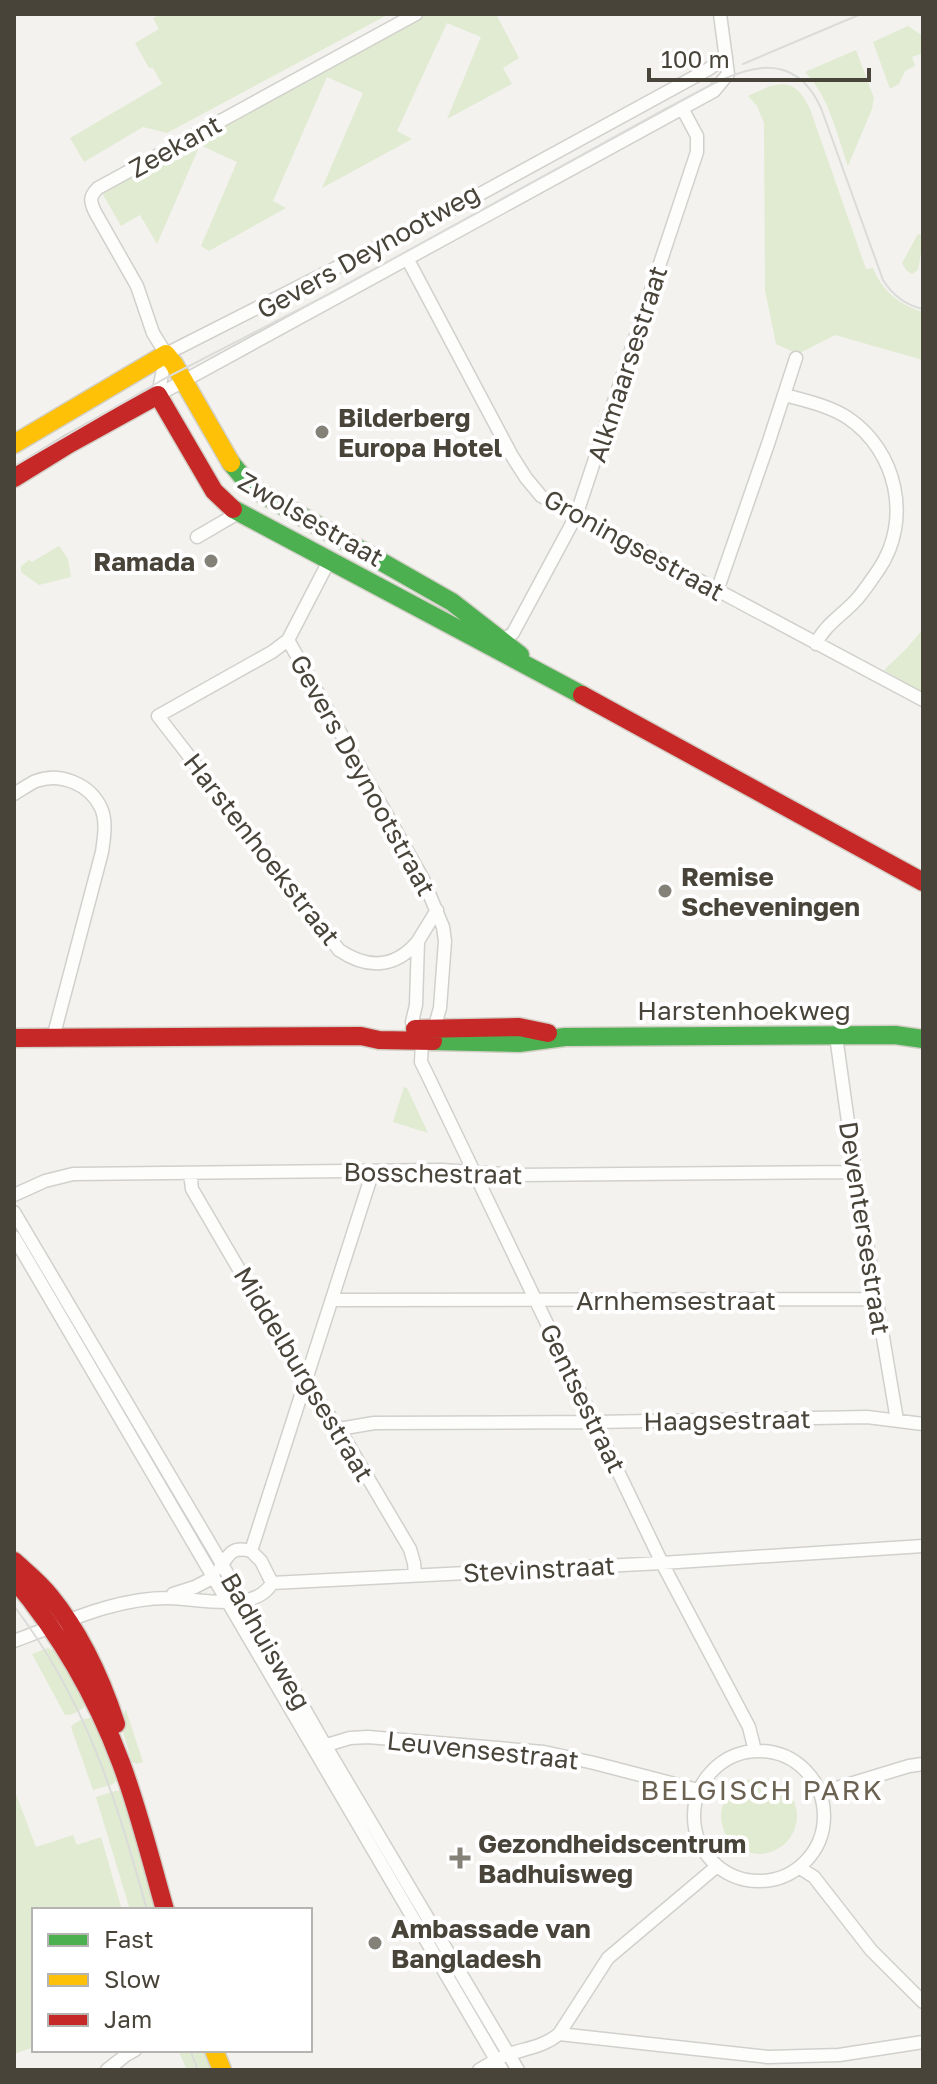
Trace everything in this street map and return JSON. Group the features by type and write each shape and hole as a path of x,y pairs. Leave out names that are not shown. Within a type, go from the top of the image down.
{"main road":[{"name":"Zwolsestraat","path":"166,354 232,466 252,488 452,602 498,645"},
{"name":"Gevers Deynootweg","path":"14,444 166,354"},
{"name":"Zwolsestraat","path":"158,395 214,491 238,513 498,645 541,673 923,882"},
{"name":"Gevers Deynootweg","path":"14,478 158,395"},
{"name":"Harstenhoekweg","path":"14,1038 361,1036 379,1040 423,1033 519,1027 565,1037 895,1035 923,1039"},
{"path":"14,1561 41,1587 59,1624 67,1651 95,1702 121,1763 164,1908"},
{"path":"14,1579 59,1624"}],"street":[{"name":"Zeekant","path":"166,354 153,333 137,286 95,212 91,195 98,188 416,14"},
{"name":"Gevers Deynootweg","path":"158,395 714,91 728,74 720,14"},
{"name":"Gevers Deynootweg","path":"166,354 460,205 726,57"},
{"name":"Alkmaarsestraat","path":"498,645 513,633 576,516 697,152 697,136 682,108"},
{"name":"Groningsestraat","path":"408,260 512,456 541,496 923,700"},
{"path":"158,395 166,354"},
{"path":"717,591 796,358"},
{"path":"785,395 825,407 846,417 869,435 888,466 899,508 895,539 881,567 816,644"},
{"path":"197,537 238,513"},
{"path":"288,640 329,561"},
{"name":"Harstenhoekstraat","path":"288,640 158,716 339,950 360,962 377,964 395,960 410,951 418,941"},
{"name":"Gevers Deynootstraat","path":"288,640 423,879 443,927 445,941 440,1008 436,1022 423,1033"},
{"path":"14,794 36,781 56,777 85,787 101,808 105,831 96,877 53,1038"},
{"path":"423,1033 412,1022 416,1005 418,941 437,910"},
{"name":"Gentsestraat","path":"423,1033 421,1062 662,1563 749,1727 755,1751"},
{"name":"Deventersestraat","path":"836,1036 855,1172 897,1420"},
{"name":"Bosschestraat","path":"14,1195 45,1181 73,1174 441,1170 517,1175 855,1172"},
{"path":"14,1641 84,1613 163,1598 195,1587 214,1577 230,1553 240,1548 251,1551 373,1171"},
{"name":"Middelburgsestraat","path":"190,1173 192,1189 306,1384 339,1429 410,1549 415,1575"},
{"name":"Badhuisweg","path":"14,1212 222,1564 234,1602"},
{"name":"Badhuisweg","path":"14,1237 214,1577 234,1602 518,2070"},
{"name":"Arnhemsestraat","path":"333,1300 876,1299"},
{"name":"Haagsestraat","path":"339,1429 374,1423 867,1417 923,1424"},
{"name":"Stevinstraat","path":"234,1602 259,1597 272,1583 923,1546"},
{"name":"Badhuisweg","path":"251,1551 261,1561 272,1583"},
{"path":"163,1598 234,1602"},
{"name":"Leuvensestraat","path":"320,1747 350,1738 368,1737 544,1752 698,1790"},
{"name":"Badhuisweg","path":"320,1747 499,2065"},
{"path":"755,1751 779,1754 810,1775 820,1793 825,1814 823,1832 813,1854 800,1868 783,1878 764,1882 736,1878 716,1867 703,1851 695,1832 693,1812 698,1790 710,1773 733,1756 755,1751"},
{"path":"820,1793 923,1764"},
{"path":"479,2070 499,2065 509,2054 532,2049 559,2034 608,1958 716,1867"},
{"path":"800,1868 814,1877 871,1950 923,2002"},
{"path":"559,2034 768,2057 839,2055 923,2042"},
{"path":"107,2070 131,2052"}],"green space":[{"path":"161,14 389,14 167,133 143,127 84,162 70,138 162,84 135,43 159,29 153,18"},
{"path":"428,14 496,14 519,58 503,68 512,84 447,119 481,37 447,23 397,131 412,139 322,188 363,93 327,77 273,201 286,208 209,251 201,246 237,162 200,145 157,244 140,215 121,226 101,191 192,138"},
{"path":"908,26 923,36 923,55 912,57 915,66 905,71 899,84 890,89 873,42"},
{"path":"856,50 874,98 848,166 826,104 805,72"},
{"path":"784,84 797,90 810,109 866,269 873,268 882,284 899,301 923,312 923,360 835,335 798,354 776,344 765,290 764,123 757,106 748,96 770,86"},
{"path":"918,234 922,235 922,247 918,270 912,274 902,263"},
{"path":"59,546 68,559 71,577 39,585 21,572 21,566 29,560 32,562"},
{"path":"923,629 923,693 884,670"},
{"path":"404,1087 407,1088 428,1133 393,1122"},
{"path":"48,1648 64,1654 91,1701 73,1714 65,1715 32,1654"},
{"path":"126,1710 143,1762 137,1764 132,1762 119,1719"},
{"path":"98,1717 120,1777 113,1784 93,1790 71,1727 87,1718"},
{"path":"759,1778 773,1781 786,1789 794,1802 797,1816 794,1830 786,1843 773,1851 759,1854 745,1851 732,1843 724,1830 721,1816 724,1802 732,1789 745,1781"},
{"path":"14,1789 36,1847 73,1835 77,1845 101,1837 121,1908 32,1908 32,2048 14,2054"},
{"path":"124,1791 157,1908 129,1908 96,1797"},
{"path":"179,2052 205,2052 212,2070 187,2070"}],"tram line":[{"path":"743,64 861,14"},
{"path":"14,466 162,380 331,293 669,107 731,76 751,70 771,68 790,73 807,85 821,108 883,280 900,299 923,309"},
{"path":"14,1606 39,1642 80,1714 110,1789 146,1908"},
{"path":"191,2052 198,2070"}],"traffic: fast":[{"path":"231,463 252,488 452,602 520,655"},
{"path":"233,509 582,695"},
{"path":"433,1041 519,1043 565,1037 895,1035 923,1039"}],"traffic: slow":[{"path":"14,444 166,354 231,463"},
{"path":"215,2052 222,2070"}],"traffic: jam":[{"path":"14,478 158,395 214,491 233,509"},
{"path":"582,695 923,882"},
{"path":"415,1029 519,1027 548,1033"},
{"path":"14,1038 361,1036 379,1040 433,1041"},
{"path":"14,1561 46,1591 81,1641 116,1724"},
{"path":"14,1579 75,1666 111,1738 139,1818 164,1908"}],"place":[{"name":"Bilderberg Europa Hotel","path":"322,432"},
{"name":"Ramada","path":"211,561"},
{"name":"Remise Scheveningen","path":"665,891"},
{"name":"Gezondheidscentrum Badhuisweg","path":"460,1858"},
{"name":"Ambassade van Bangladesh","path":"375,1943"}],"district":[{"name":"BELGISCH PARK","path":"762,1789"}]}
